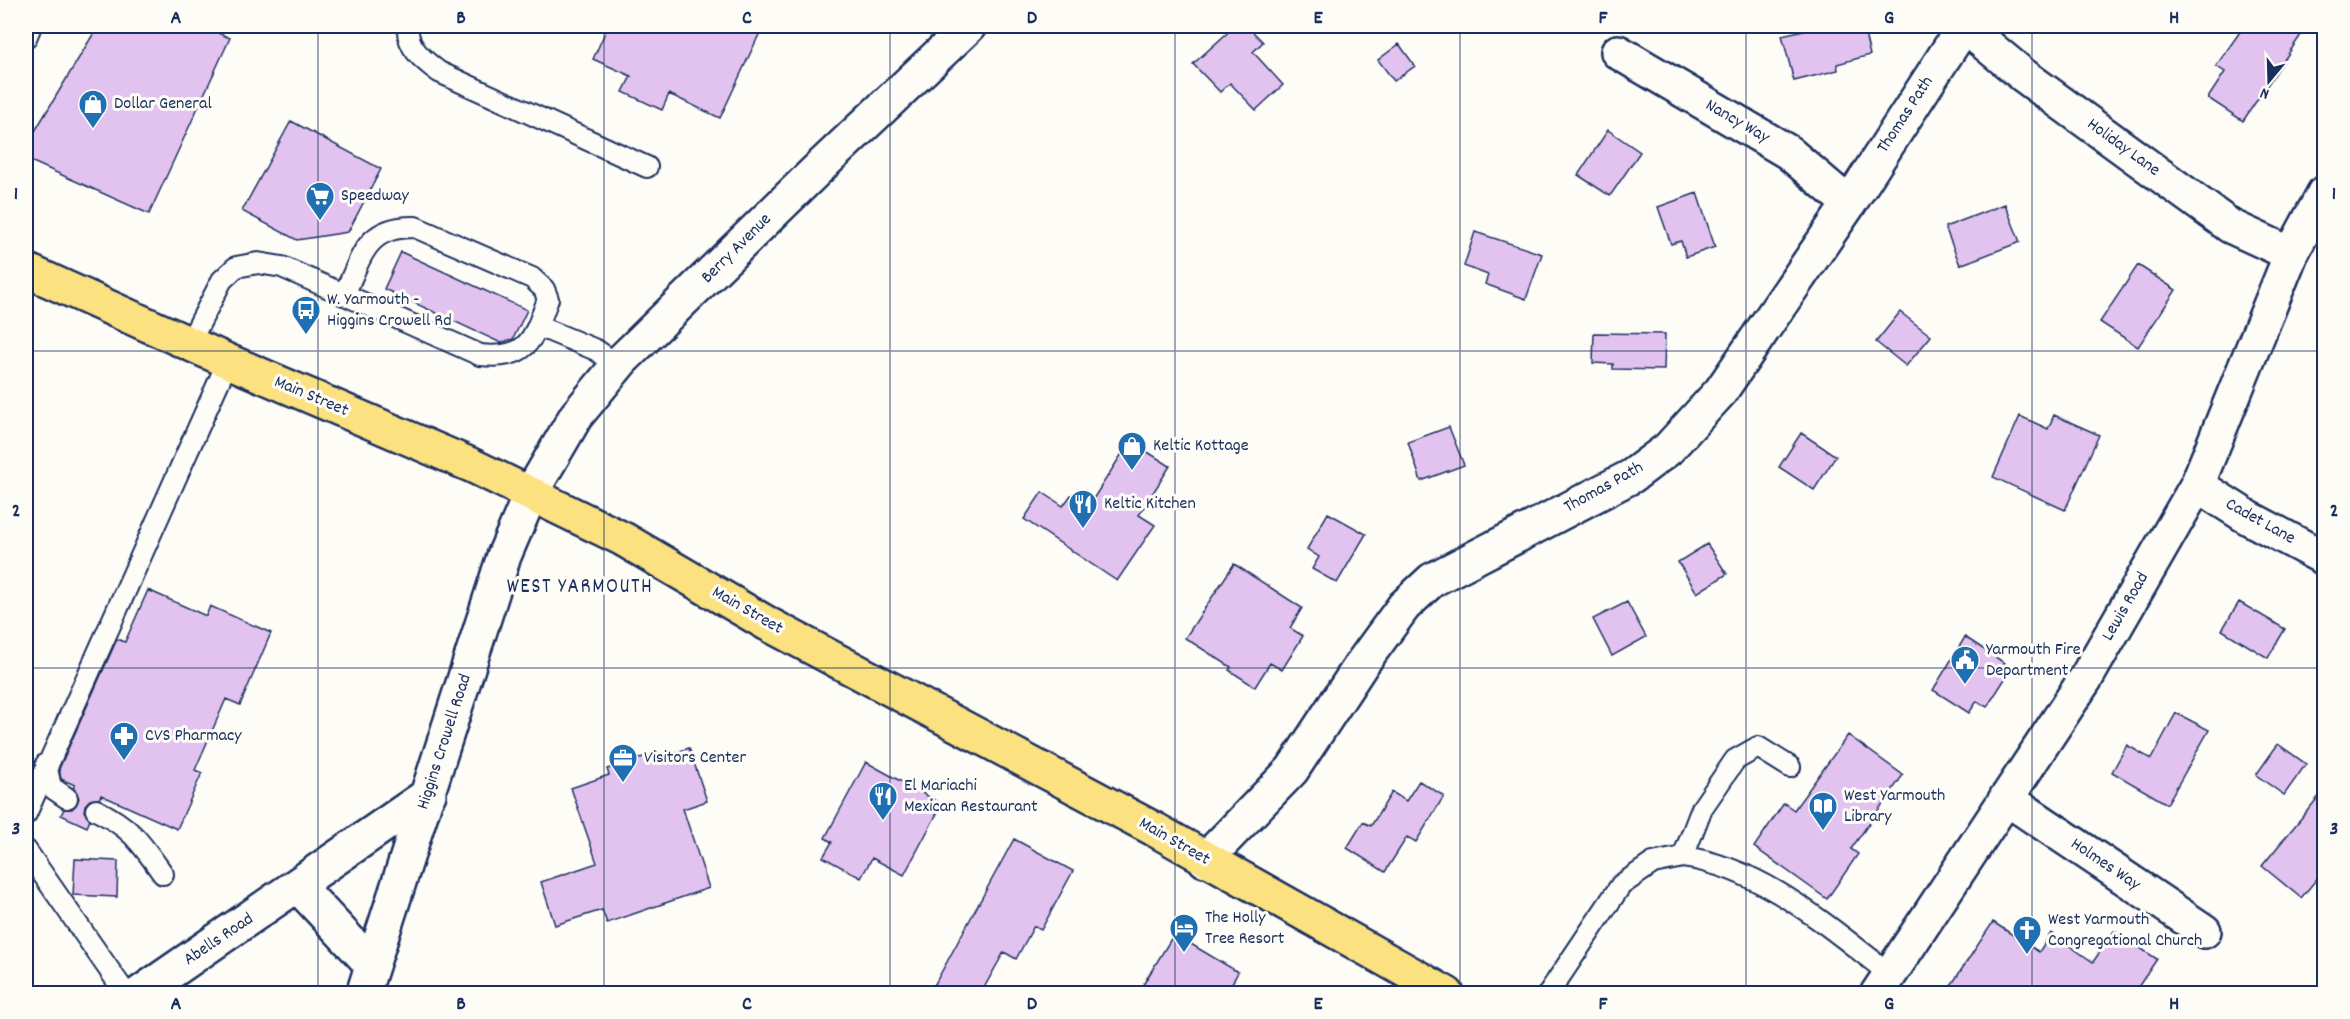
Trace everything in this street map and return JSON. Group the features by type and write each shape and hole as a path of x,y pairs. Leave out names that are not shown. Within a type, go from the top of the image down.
{"main road":[{"name":"Main Street","path":"26,270 228,362 531,493 623,539 768,624 1154,829 1205,860 1447,993"}],"street":[{"name":"Thomas Path","path":"1205,860 1292,770 1404,606 1432,580 1632,476 1668,449 1721,391 1849,204 1964,26"},
{"name":"Holiday Lane","path":"1964,26 2023,75 2230,226 2291,254"},
{"name":"Berry Avenue","path":"531,493 576,416 618,365 961,28"},
{"name":"Nancy Way","path":"1618,52 1788,152 1849,204"},
{"name":"Lewis Road","path":"1884,984 2086,678 2197,485 2291,254 2325,193"},
{"name":"Cadet Lane","path":"2197,485 2249,518 2325,558"},
{"name":"Higgins Crowell Road","path":"368,979 504,556 531,493"},
{"name":"Abells Road","path":"140,993 429,794"},
{"name":"Holmes Way","path":"2006,798 2204,931"},
{"path":"298,886 368,979"}],"lane":[{"path":"26,38 31,26"},
{"path":"408,26 411,46 423,60 439,72 647,167"},
{"path":"189,344 222,280 236,267 258,263 282,267 344,295 480,355 501,357 515,354 529,342 548,299 544,289 532,278 415,227 397,227 369,241 344,295"},
{"path":"538,326 596,350 618,365"},
{"path":"26,814 46,764 228,362"},
{"path":"1683,856 1702,808 1735,760 1758,747 1790,767"},
{"path":"46,764 51,787 68,798"},
{"path":"96,810 121,822 136,836 163,874"},
{"path":"26,850 126,993"},
{"path":"1548,993 1621,885 1653,863 1683,856 1713,861 1762,881 1884,984"}],"building":[{"path":"98,26 201,26 230,38 149,214 26,159 26,146"},
{"path":"608,26 763,26 720,118 669,94 662,110 623,92 631,76 593,59"},
{"path":"1235,26 1247,26 1263,42 1253,52 1283,85 1256,110 1230,83 1220,92 1193,64"},
{"path":"1821,26 1863,26 1870,55 1837,64 1838,70 1794,81 1782,35"},
{"path":"2244,26 2307,26 2243,121 2208,98 2225,72 2216,66"},
{"path":"1399,44 1415,66 1394,81 1378,60"},
{"path":"291,121 381,169 348,232 297,240 242,211"},
{"path":"1608,130 1640,152 1610,196 1578,175"},
{"path":"1697,193 1715,247 1686,257 1681,241 1671,244 1658,207"},
{"path":"2005,204 2020,242 1960,265 1945,227"},
{"path":"1475,232 1542,254 1526,299 1485,284 1488,275 1464,266"},
{"path":"401,252 527,310 513,339 501,343 384,289"},
{"path":"2138,265 2176,290 2138,347 2100,322"},
{"path":"1900,312 1931,336 1906,366 1876,342"},
{"path":"1594,333 1665,334 1664,370 1613,369 1613,364 1593,363"},
{"path":"2054,415 2099,435 2065,510 1993,477 2020,416 2048,429"},
{"path":"1449,427 1464,465 1421,481 1408,442"},
{"path":"1801,433 1836,456 1814,490 1779,467"},
{"path":"1130,441 1170,466 1139,515 1155,525 1117,581 1024,519 1042,492 1063,506 1071,495 1088,507"},
{"path":"1328,513 1366,534 1337,583 1312,569 1319,557 1307,549"},
{"path":"1707,544 1727,574 1697,593 1678,562"},
{"path":"1234,564 1302,608 1290,628 1303,636 1282,670 1270,663 1255,687 1229,670 1231,667 1185,638"},
{"name":"CVS Pharmacy","path":"148,590 206,616 210,606 271,633 240,705 226,699 195,770 202,773 177,829 101,795 99,799 90,800 85,805 84,811 90,820 87,827 61,815 64,809 72,809 79,798 73,788 75,785 61,779 59,769 117,639 125,642"},
{"path":"1627,602 1646,637 1612,656 1593,619"},
{"path":"2239,602 2285,629 2268,658 2222,630"},
{"path":"1965,637 2012,668 1987,707 1977,701 1969,713 1933,690"},
{"path":"2176,713 2209,730 2167,804 2112,772 2127,745 2151,759"},
{"path":"1848,735 1903,775 1851,849 1858,854 1827,899 1754,847 1784,803 1794,810"},
{"path":"2278,744 2306,764 2284,795 2256,775"},
{"path":"689,748 707,801 683,809 709,888 607,923 602,910 555,925 541,882 597,863 571,788 609,775 607,769 658,752 660,758"},
{"name":"El Mariachi Mexican Restaurant","path":"866,762 942,804 904,875 872,858 861,878 823,857 832,842 825,838"},
{"path":"1419,781 1444,796 1416,842 1407,837 1385,872 1347,848 1363,822 1371,826 1392,792 1406,801"},
{"path":"2325,789 2325,869 2301,898 2262,866"},
{"path":"1014,839 1073,871 1041,930 1034,926 1016,959 1004,952 981,993 930,993"},
{"path":"75,859 118,861 117,897 73,895"},
{"name":"West Yarmouth Congregational Church","path":"1993,922 2039,952 2051,933 2093,962 2114,931 2157,959 2134,993 1946,993"},
{"name":"The Holly Tree Resort","path":"1174,934 1238,972 1227,993 1138,993"}],"place":[{"name":"Dollar General","path":"93,130"},
{"name":"Speedway","path":"320,222"},
{"name":"W. Yarmouth - Higgins Crowell Rd","path":"306,336"},
{"name":"Keltic Kottage","path":"1132,472"},
{"name":"Keltic Kitchen","path":"1083,530"},
{"name":"Yarmouth Fire Department","path":"1965,686"},
{"name":"CVS Pharmacy","path":"124,762"},
{"name":"Visitors Center","path":"623,784"},
{"name":"El Mariachi Mexican Restaurant","path":"883,822"},
{"name":"West Yarmouth Library","path":"1823,832"},
{"name":"The Holly Tree Resort","path":"1184,954"},
{"name":"West Yarmouth Congregational Church","path":"2027,956"}],"district":[{"name":"WEST YARMOUTH","path":"580,588"}]}
